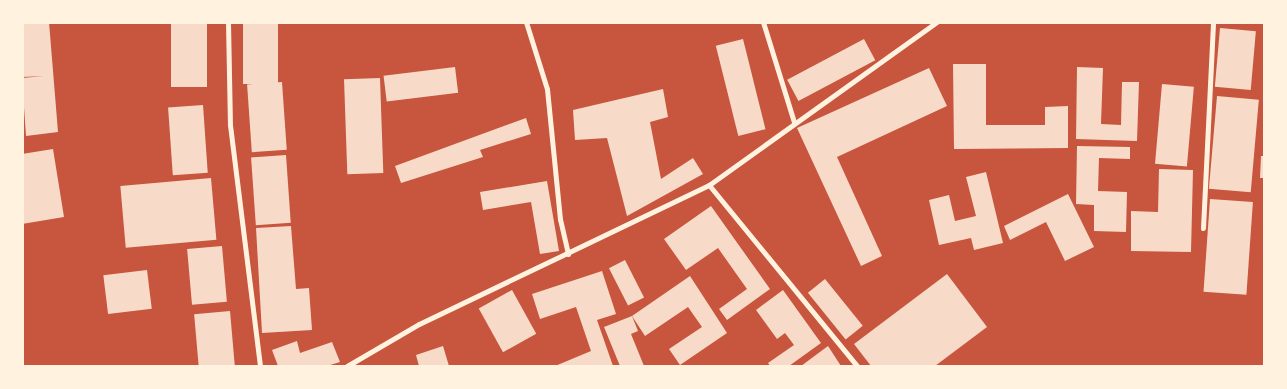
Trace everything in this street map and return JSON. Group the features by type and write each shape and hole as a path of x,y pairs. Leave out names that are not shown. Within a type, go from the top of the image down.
{"street":[{"path":"228,22 230,125 260,366"},
{"path":"526,22 547,88 560,219 568,254"},
{"path":"763,22 794,122"},
{"path":"347,366 419,324 708,185 936,22"},
{"path":"1203,228 1213,22"},
{"path":"708,185 857,366"}],"building":[{"path":"22,22 49,22 58,132 26,136 22,78 44,76 22,77"},
{"path":"171,22 207,22 207,87 171,87"},
{"path":"243,22 278,22 278,84 243,84"},
{"path":"1220,28 1256,31 1251,90 1215,87"},
{"path":"743,39 765,129 738,136 716,46"},
{"path":"864,39 875,60 798,101 787,80"},
{"path":"953,64 986,64 986,125 1045,125 1045,107 1068,106 1068,148 954,149"},
{"path":"455,67 458,93 387,102 384,76"},
{"path":"1077,67 1103,68 1101,124 1121,125 1122,82 1139,82 1137,141 1076,139"},
{"path":"929,68 947,106 837,157 882,256 861,266 797,128"},
{"path":"380,78 383,173 347,174 344,79"},
{"path":"282,82 287,150 252,152 247,84"},
{"path":"1162,84 1194,87 1187,166 1155,164"},
{"path":"663,89 668,117 650,122 661,179 693,158 703,174 627,216 607,138 575,140 573,110"},
{"path":"1217,96 1259,100 1251,192 1209,189"},
{"path":"203,105 208,173 173,175 168,107"},
{"path":"526,118 531,134 480,150 483,157 401,183 395,166"},
{"path":"1077,146 1130,147 1130,159 1099,158 1098,191 1127,192 1126,232 1094,231 1094,205 1076,204"},
{"path":"53,149 64,217 22,224 22,154"},
{"path":"286,155 291,223 256,225 251,157"},
{"path":"1261,156 1264,156 1264,178 1260,178"},
{"path":"1159,169 1193,170 1191,252 1131,251 1131,211 1158,212"},
{"path":"986,172 1003,243 974,250 971,238 939,245 929,200 949,195 955,221 976,216 966,177"},
{"path":"211,178 216,240 126,248 120,186"},
{"path":"547,181 559,251 540,254 531,202 483,210 480,192"},
{"path":"1068,194 1094,247 1065,261 1046,222 1010,240 1004,226"},
{"path":"1210,199 1253,202 1246,295 1204,292"},
{"path":"711,206 770,289 727,320 719,309 747,289 718,248 686,270 664,239"},
{"path":"291,226 296,289 309,288 312,330 262,333 256,228"},
{"path":"222,246 227,302 192,305 187,249"},
{"path":"625,260 644,297 628,306 609,268"},
{"path":"147,270 152,309 108,314 103,275"},
{"path":"602,271 616,314 597,320 613,366 555,366 591,351 576,307 540,319 532,294"},
{"path":"947,274 987,327 935,366 871,366 854,344"},
{"path":"690,276 727,333 680,365 669,349 702,327 688,307 645,336 632,316"},
{"path":"825,279 863,326 846,339 808,293"},
{"path":"512,290 536,334 503,352 479,308"},
{"path":"783,290 821,343 789,366 770,366 768,363 794,345 785,333 777,339 756,310"},
{"path":"230,311 235,366 199,366 194,314"},
{"path":"632,316 638,331 631,334 644,366 620,366 604,327"},
{"path":"297,341 300,353 332,342 340,362 327,366 278,366 272,350"},
{"path":"443,346 449,366 419,366 416,355"},
{"path":"828,346 841,366 801,366"}]}
